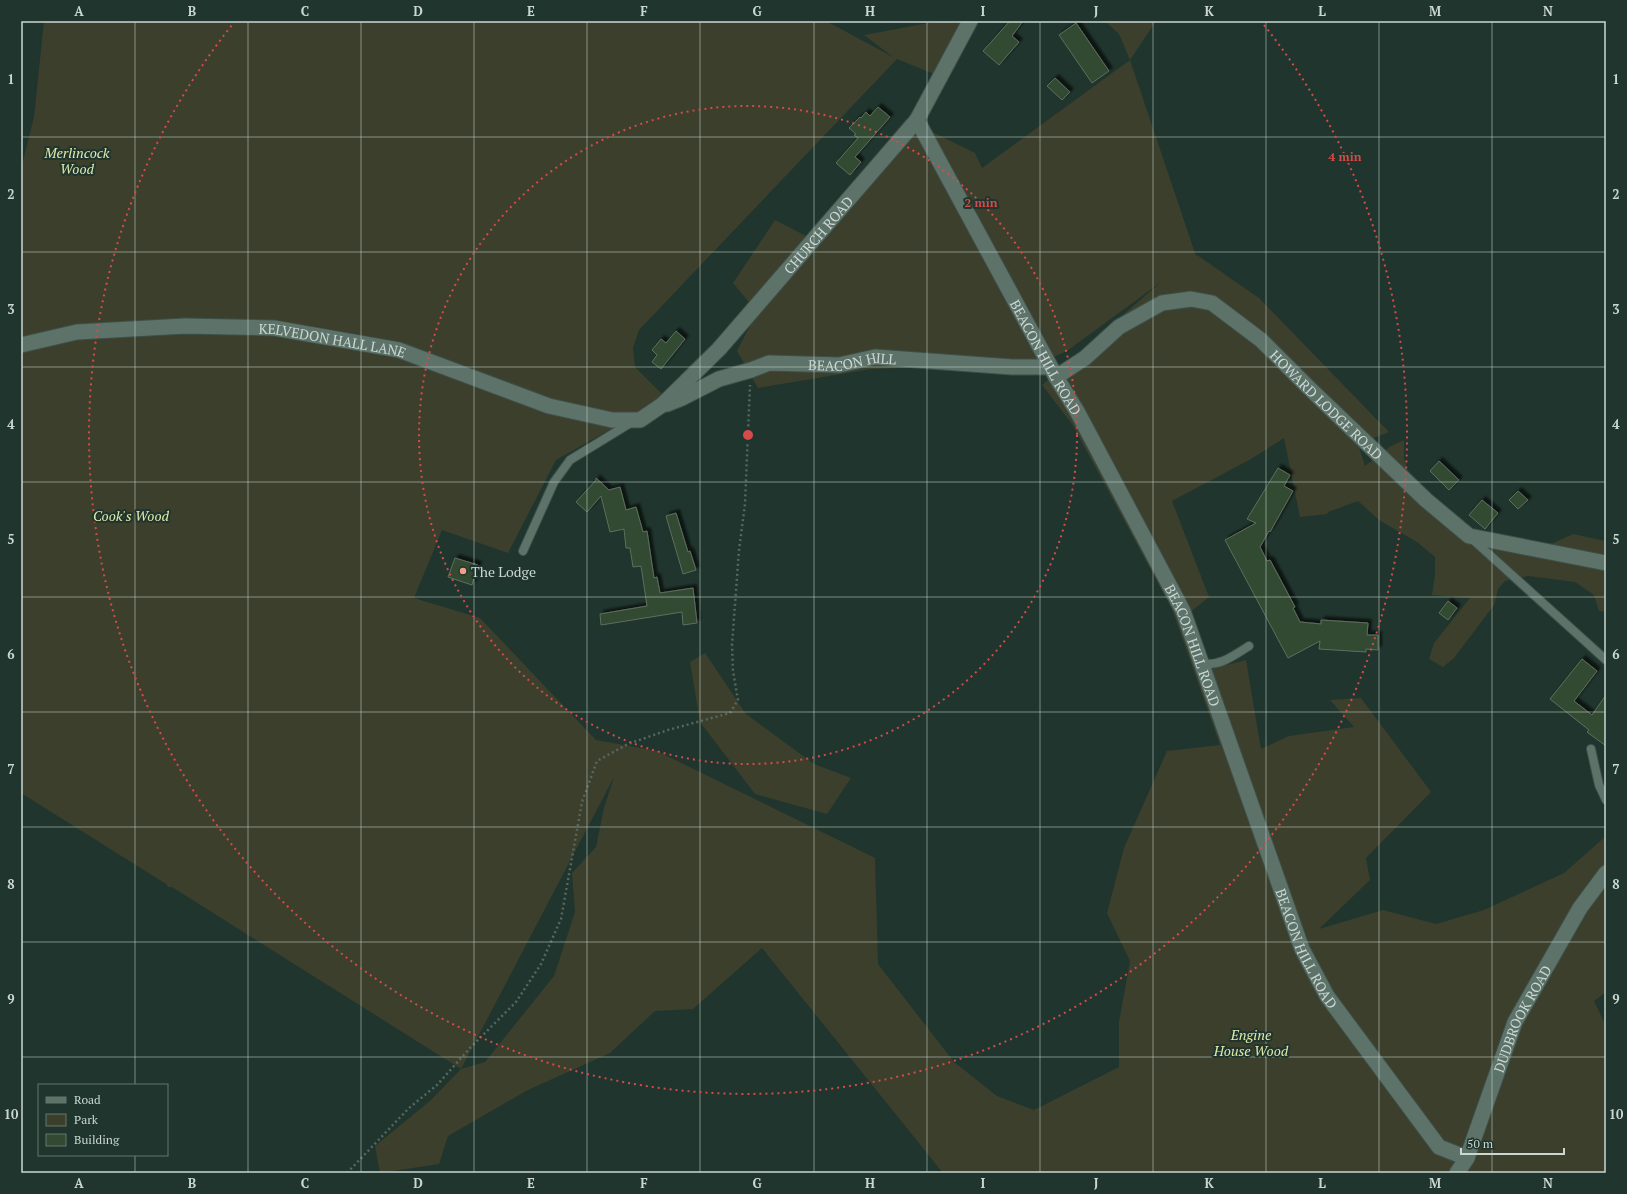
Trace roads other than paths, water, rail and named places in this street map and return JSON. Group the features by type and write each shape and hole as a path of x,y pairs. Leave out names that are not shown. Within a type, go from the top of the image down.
{"street":[{"name":"CHURCH ROAD","path":"634,421 647,417 662,405 719,349 917,120 970,21"},
{"name":"BEACON HILL ROAD","path":"917,120 1053,372 1082,419 1183,611 1302,949 1327,996 1439,1147 1467,1158"},
{"name":"HOWARD LODGE ROAD","path":"1053,372 1085,358 1120,327 1162,303 1191,300 1212,303 1261,340 1306,386 1426,500 1469,536 1606,563"},
{"name":"KELVEDON HALL LANE","path":"21,345 77,332 185,326 274,328 399,350 549,406 612,420 634,421"},
{"name":"BEACON HILL","path":"662,405 682,398 719,379 751,370 768,362 839,365 875,357 1012,367 1053,372"},
{"name":"DUDBROOK ROAD","path":"1457,1173 1467,1158 1515,1022 1580,908 1606,873"}],"lane":[{"path":"523,551 554,482 570,460 634,421"},
{"path":"1469,536 1606,660"},
{"path":"1201,664 1212,665 1220,663 1249,646"},
{"path":"1591,749 1599,785 1606,800"}],"place":[{"name":"The Lodge","path":"463,571"}],"park label":[{"name":"Merlincock Wood","path":"77,160"},
{"name":"Cook's Wood","path":"131,515"},
{"name":"Engine House Wood","path":"1251,1042"}]}
